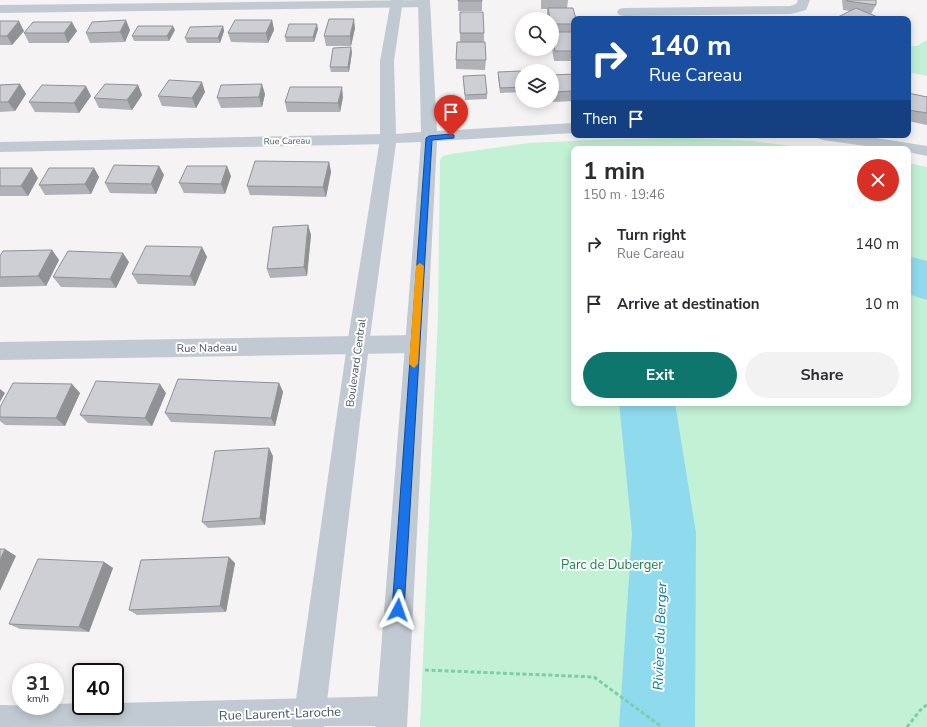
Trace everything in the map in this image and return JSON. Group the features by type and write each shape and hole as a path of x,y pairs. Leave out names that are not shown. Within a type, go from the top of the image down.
{"street":[{"path":"623,10 791,10 801,7 804,0"},
{"path":"0,9 424,2 429,138 391,719"},
{"name":"Boulevard Central","path":"309,720 358,345 388,140 387,61 397,3"},
{"name":"Rue Careau","path":"0,147 388,140 571,128"},
{"path":"842,138 894,146"},
{"path":"911,149 927,151"},
{"name":"Rue Nadeau","path":"0,351 415,344"},
{"name":"Rue Laurent-Laroche","path":"0,721 391,719"}],"path":[{"path":"417,670 594,677 662,727"},
{"path":"907,727 922,708 927,705"}],"green space":[{"path":"927,40 927,76 911,73 911,46 917,46"},
{"name":"Parc de Duberger","path":"684,138 753,141 793,146 571,146 571,406 911,406 911,164 927,167 927,727 420,727 438,316 440,160 443,156 451,154 529,143"}],"building":[{"path":"482,0 482,1 458,1"},
{"path":"876,0 876,5 847,1"},
{"path":"548,8 573,8 575,16 571,16 571,24 559,24 559,12 549,12"},
{"path":"856,8 875,16 840,16"},
{"path":"460,12 483,12 484,33 460,33"},
{"path":"329,19 354,19 350,36 324,36"},
{"path":"126,20 120,32 86,33 92,22"},
{"path":"235,20 272,20 266,33 228,33"},
{"path":"0,21 19,21 7,36 0,36"},
{"path":"33,22 72,22 64,33 24,33"},
{"path":"289,24 317,24 313,37 285,37"},
{"path":"138,26 173,26 167,36 132,36"},
{"path":"223,26 218,38 185,38 190,27"},
{"path":"559,32 571,32 571,51 559,51"},
{"path":"457,42 485,42 486,60 456,60"},
{"path":"351,47 348,67 330,67 333,48"},
{"path":"515,71 515,87 500,88 498,72"},
{"path":"571,74 571,91 559,92 559,75"},
{"path":"485,75 487,94 465,95 463,76"},
{"path":"169,80 202,82 192,98 158,96"},
{"path":"20,84 8,102 0,102 0,85"},
{"path":"105,84 138,85 127,100 94,98"},
{"path":"262,84 259,97 217,98 221,85"},
{"path":"42,85 86,86 74,103 29,102"},
{"path":"290,87 342,87 338,103 285,102"},
{"path":"911,94 927,97 927,113 911,110"},
{"path":"255,161 329,162 323,187 247,186"},
{"path":"114,165 159,166 151,184 105,183"},
{"path":"187,166 227,166 221,184 179,183"},
{"path":"0,168 32,168 21,186 0,186"},
{"path":"49,168 94,168 85,184 39,185"},
{"path":"308,225 304,267 267,269 273,227"},
{"path":"146,246 202,247 190,276 132,274"},
{"path":"52,250 38,276 0,277 0,256 3,251"},
{"path":"68,251 123,253 110,279 53,277"},
{"path":"178,379 279,383 271,418 165,413"},
{"path":"96,381 160,384 145,418 80,415"},
{"path":"13,383 72,384 56,418 0,417 0,407"},
{"path":"269,448 260,518 202,522 215,451"},
{"path":"0,549 5,549 0,560"},
{"path":"229,557 220,606 129,610 141,560"},
{"path":"38,559 104,562 79,627 9,624"}],"waterway":[{"name":"Rivière du Berger","path":"911,274 927,282"},
{"name":"Rivière du Berger","path":"647,406 664,533 657,727"}],"slow traffic":[{"path":"414,364 420,266"}],"route":[{"path":"398,610 429,138 451,136"}]}
